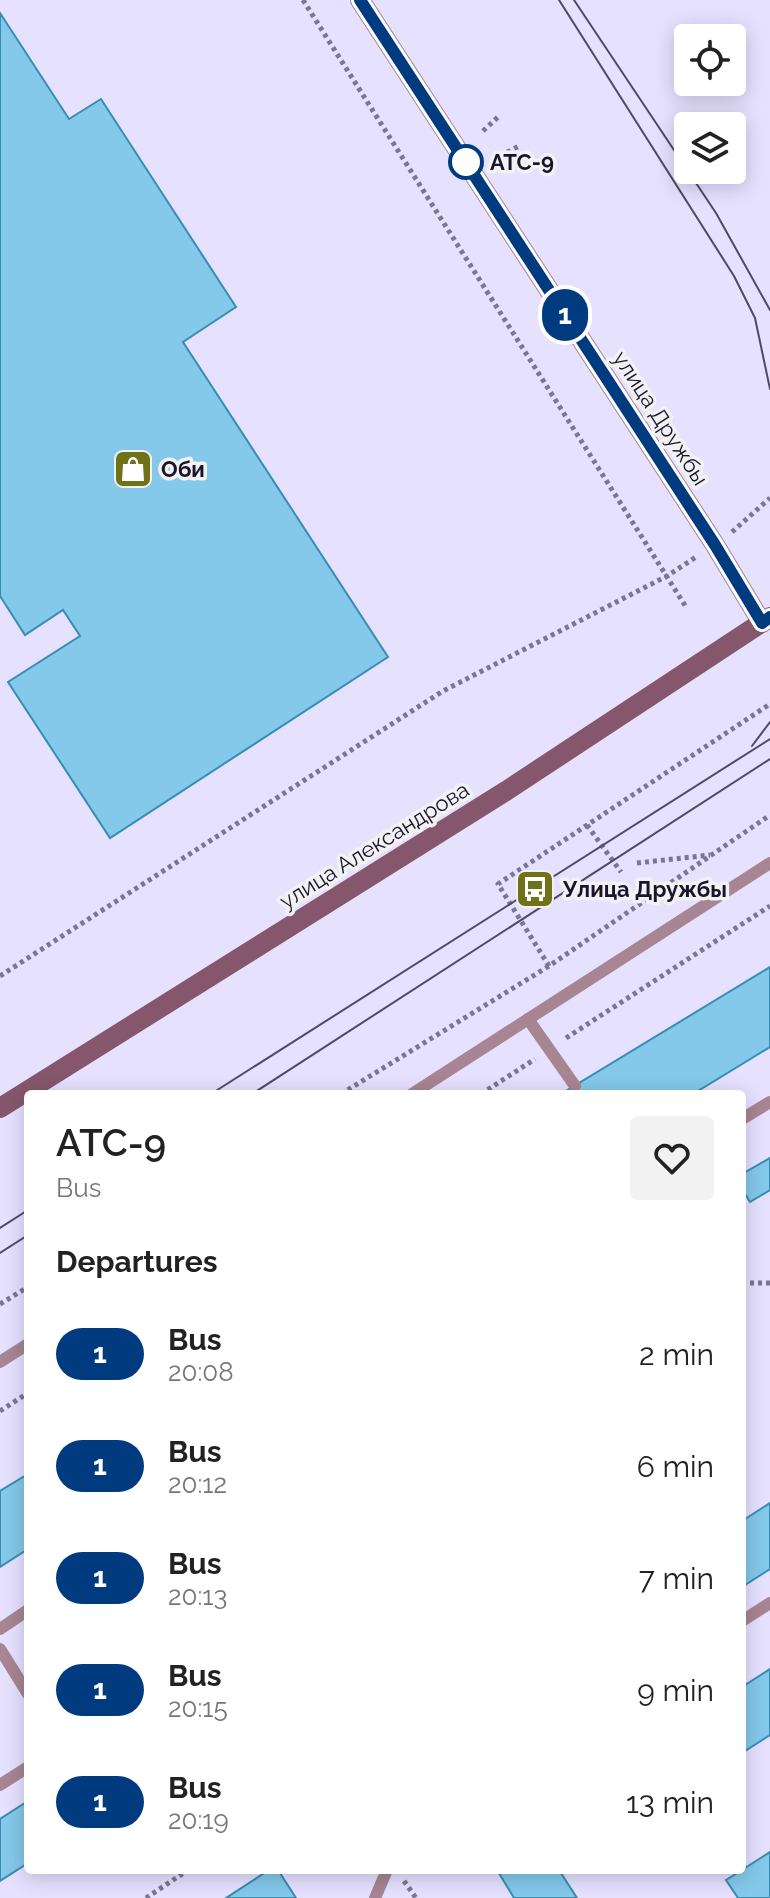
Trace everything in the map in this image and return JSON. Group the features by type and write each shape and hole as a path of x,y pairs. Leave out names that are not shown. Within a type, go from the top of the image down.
{"main road":[{"name":"улица Александрова","path":"29,1090 506,791 766,620"},
{"name":"улица Александрова","path":"0,1108 24,1093"}],"street":[{"name":"улица Дружбы","path":"360,0 766,620"}],"lane":[{"path":"418,1090 770,863"},
{"path":"528,1019 575,1086"},
{"path":"746,1117 770,1102"},
{"path":"0,1362 24,1347"},
{"path":"746,1618 770,1603"},
{"path":"0,1629 24,1613"},
{"path":"0,1649 24,1688"},
{"path":"0,1785 24,1770"},
{"path":"375,1898 385,1874"}],"path":[{"path":"303,0 686,607"},
{"path":"483,131 498,117"},
{"path":"500,156 519,146"},
{"path":"730,535 770,498"},
{"path":"0,976 443,691 667,576 703,552"},
{"path":"549,966 498,884 770,704"},
{"path":"348,1090 549,966 770,815"},
{"path":"587,825 621,872"},
{"path":"637,863 711,855"},
{"path":"487,1090 770,906"},
{"path":"746,1283 770,1283"},
{"path":"0,1304 24,1289"},
{"path":"0,1411 24,1396"},
{"path":"146,1898 182,1874"}],"building":[{"name":"Оби","path":"0,13 69,119 101,99 236,307 183,342 388,657 110,838 8,682 80,636 63,610 25,635 0,596"},
{"path":"770,967 770,1047 700,1090 568,1090"},
{"path":"770,1158 770,1190 750,1202 746,1196 746,1172"},
{"path":"24,1476 24,1552 0,1567 0,1491"},
{"path":"770,1503 770,1569 746,1584 746,1518"},
{"path":"770,1669 770,1735 746,1750 746,1684"},
{"path":"24,1804 24,1866 0,1881 0,1819"},
{"path":"770,1852 770,1898 738,1898 726,1880 735,1874 746,1874 746,1867"},
{"path":"263,1874 281,1874 296,1898 226,1898"},
{"path":"499,1874 562,1874 577,1898 514,1898"}],"tram line":[{"path":"559,0 734,276 755,318 770,389"},
{"path":"574,0 716,213 770,310"},
{"path":"752,746 770,722"},
{"path":"217,1090 770,739"},
{"path":"258,1090 770,759"},
{"path":"0,1228 24,1213"},
{"path":"0,1253 24,1238"}],"bus line":[{"name":"1","path":"360,0 715,545 762,623 770,617"}],"place":[{"name":"АТС-9","path":"466,162"},
{"name":"Оби","path":"133,469"},
{"name":"Улица Дружбы","path":"535,889"}]}
